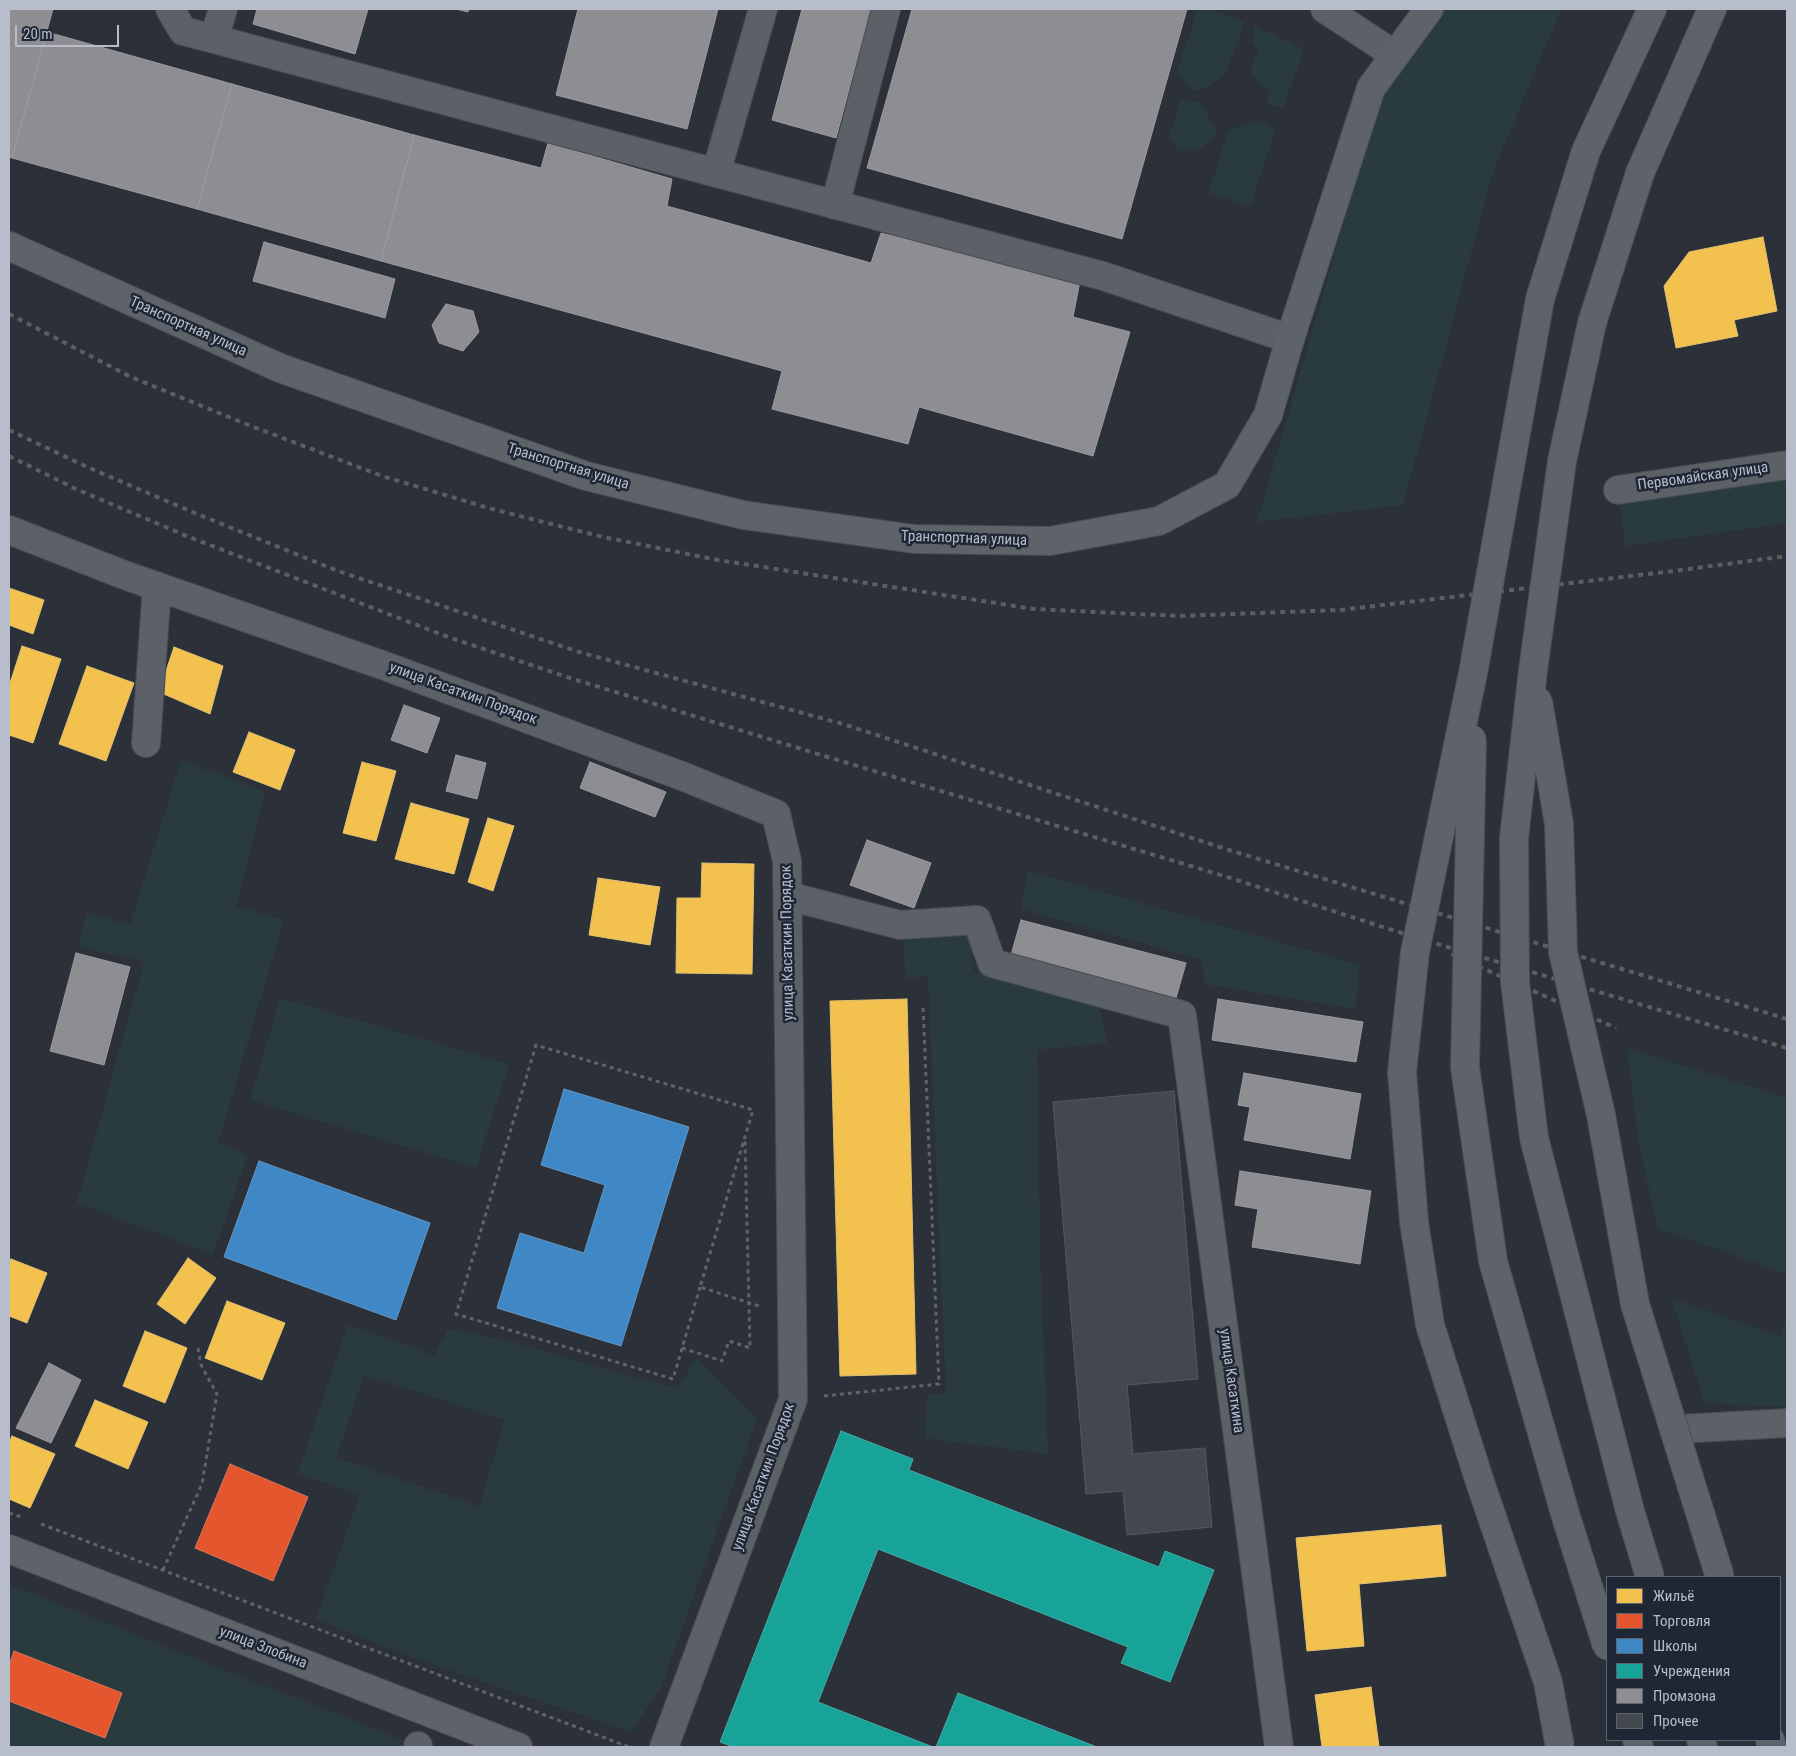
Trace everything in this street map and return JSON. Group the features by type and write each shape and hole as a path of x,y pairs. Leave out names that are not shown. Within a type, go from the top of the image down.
{"main road":[{"name":"Транспортная улица","path":"9,246 280,368 586,476 744,515 914,540 1050,541 1159,521 1227,485 1268,414 1290,339 1371,88 1429,9"},
{"path":"1560,1747 1548,1682 1479,1479 1430,1325 1414,1222 1402,1072 1415,952 1473,673 1540,299 1586,151 1652,9"},
{"path":"1650,1576 1630,1511 1534,1138 1515,982 1514,838 1533,670 1562,462 1592,323 1640,173 1712,9"},
{"path":"1533,670 1559,824 1563,952 1601,1116 1635,1304 1720,1576"},
{"path":"1473,673 1465,1067 1493,1261 1566,1517 1606,1643"},
{"name":"улица Злобина","path":"9,1549 518,1747"}],"street":[{"path":"170,9 182,31 1102,276 1290,339"},
{"path":"214,38 223,9"},
{"path":"716,173 764,9"},
{"path":"835,205 886,9"},
{"path":"1325,9 1395,55"},
{"name":"Первомайская улица","path":"1618,490 1787,466"},
{"name":"улица Касаткин Порядок","path":"9,530 157,586 386,666 682,776 776,814 787,861 794,1399 664,1747"},
{"path":"146,743 157,586"},
{"name":"улица Касаткина","path":"788,896 900,925 977,920 992,963 1182,1016 1279,1747"},
{"path":"1679,1429 1787,1423"}],"path":[{"path":"794,1399 939,1384 923,1006"},
{"path":"536,1045 753,1110 700,1287 673,1378 456,1314 536,1045"},
{"path":"682,1348 722,1361 729,1341 750,1348 745,1138"},
{"path":"700,1287 763,1308 769,1308"},
{"path":"163,1570 202,1484 217,1394 201,1365 198,1348"},
{"path":"9,1513 27,1519"},
{"path":"36,1523 629,1747"}],"shaded area":[{"path":"1198,9 1211,9 1245,23 1225,75 1204,89 1191,90 1177,72"},
{"path":"1446,9 1561,9 1493,172 1403,505 1257,522 1379,101"},
{"path":"1255,26 1304,49 1283,108 1266,103 1270,91 1264,88 1250,70 1258,52 1252,41"},
{"path":"1181,99 1200,103 1217,130 1215,137 1197,150 1179,152 1169,137"},
{"path":"1257,120 1276,129 1250,207 1209,192 1228,131"},
{"path":"1787,476 1787,523 1625,546 1620,502"},
{"path":"181,760 265,792 236,906 284,920 218,1143 248,1155 213,1254 77,1203 144,962 78,946 86,913 130,925"},
{"path":"1028,871 1360,965 1355,1009 1205,984 1202,960 1021,909"},
{"path":"971,928 974,972 1098,1000 1107,1043 1037,1050 1040,1249 1048,1454 925,1438 927,1395 946,1394 928,976 905,978 904,932"},
{"path":"280,998 509,1064 476,1168 250,1100"},
{"path":"1627,1048 1787,1098 1787,1274 1657,1228 1638,1136"},
{"path":"1671,1298 1781,1337 1787,1317 1787,1407 1705,1403"},
{"path":"348,1325 434,1355 448,1329 513,1342 586,1364 678,1388 696,1358 757,1418 662,1685 632,1732 425,1662 316,1619 360,1495 298,1473","holes":["364,1375 505,1420 479,1506 336,1458"]},
{"path":"9,1585 420,1747 9,1747"}],"building: Жильё":[{"path":"1763,237 1777,311 1734,320 1738,336 1676,348 1664,286 1689,252"},
{"path":"9,588 44,600 33,634 9,625"},
{"path":"22,646 61,659 33,743 9,735 9,686"},
{"path":"174,647 223,666 210,714 159,692"},
{"path":"87,666 134,683 106,761 59,744"},
{"path":"249,732 295,750 280,790 233,772"},
{"path":"362,762 396,771 376,841 343,833"},
{"path":"411,803 469,819 454,874 395,859"},
{"path":"488,818 514,826 493,891 468,882"},
{"path":"702,863 754,864 752,974 676,973 677,898 701,898"},
{"path":"598,878 660,887 650,945 589,935"},
{"path":"907,999 916,1374 840,1376 830,1001"},
{"path":"188,1258 216,1278 185,1324 157,1304"},
{"path":"11,1259 47,1273 27,1323 9,1316 9,1265"},
{"path":"227,1301 285,1323 262,1380 205,1358"},
{"path":"145,1331 187,1348 165,1403 123,1386"},
{"path":"95,1400 148,1422 128,1469 75,1446"},
{"path":"12,1436 55,1454 30,1508 9,1499 9,1443"},
{"path":"1441,1525 1446,1576 1359,1584 1364,1646 1307,1651 1296,1538"},
{"path":"1371,1687 1379,1746 1322,1747 1315,1695"}],"building: Торговля":[{"path":"230,1464 308,1497 273,1581 195,1548"},
{"path":"14,1651 122,1693 105,1738 9,1701 9,1666"}],"building: Школы":[{"path":"564,1089 689,1127 621,1346 497,1308 520,1233 584,1253 605,1185 541,1165"},
{"path":"259,1161 430,1223 396,1320 224,1257"}],"building: Учреждения":[{"path":"841,1431 913,1459 909,1470 1159,1567 1165,1551 1214,1570 1170,1682 1121,1663 1128,1647 878,1549 818,1702 933,1747 734,1747 720,1742"},
{"path":"958,1693 1097,1747 936,1747"}],"building: Промзона":[{"path":"9,9 53,9 12,158 9,157"},
{"path":"257,9 368,9 355,54 253,24"},
{"path":"456,9 469,9 468,12"},
{"path":"578,9 718,9 687,129 556,95"},
{"path":"802,9 871,9 836,138 772,120"},
{"path":"912,9 1187,9 1122,239 867,168"},
{"path":"47,32 232,84 197,209 12,158"},
{"path":"232,84 414,135 381,261 197,209"},
{"path":"414,135 541,168 548,143 672,179 667,206 871,263 881,233 1080,281 1073,317 1130,332 1093,456 919,407 908,444 772,409 782,371 381,261"},
{"path":"264,242 395,279 385,318 253,281"},
{"path":"446,304 473,311 479,332 463,351 439,343 432,325"},
{"path":"404,705 440,718 427,753 391,740"},
{"path":"456,755 486,763 477,799 446,791"},
{"path":"590,762 666,792 655,817 580,788"},
{"path":"867,840 931,863 914,908 850,885"},
{"path":"1021,920 1186,963 1176,998 1011,955"},
{"path":"76,953 130,967 104,1065 50,1051"},
{"path":"1218,999 1363,1022 1356,1062 1212,1040"},
{"path":"1244,1073 1361,1094 1350,1159 1244,1140 1250,1107 1238,1105"},
{"path":"1240,1171 1371,1191 1360,1264 1252,1247 1258,1209 1235,1205"},
{"path":"49,1363 81,1380 51,1443 16,1428"}],"building: Прочее":[{"path":"1174,1091 1198,1379 1127,1385 1133,1454 1205,1448 1212,1527 1127,1535 1123,1491 1086,1494 1053,1102"}],"railway":[{"path":"9,314 131,377 246,424 382,476 492,509 603,537 718,560 1034,609 1179,616 1340,610 1787,556"},
{"path":"9,430 87,467 338,571 579,652 843,724 1229,850 1787,1019"},
{"path":"9,456 76,489 189,537 448,637 570,678 1224,876 1414,937 1787,1048"},
{"path":"1451,954 1616,1028"}]}
